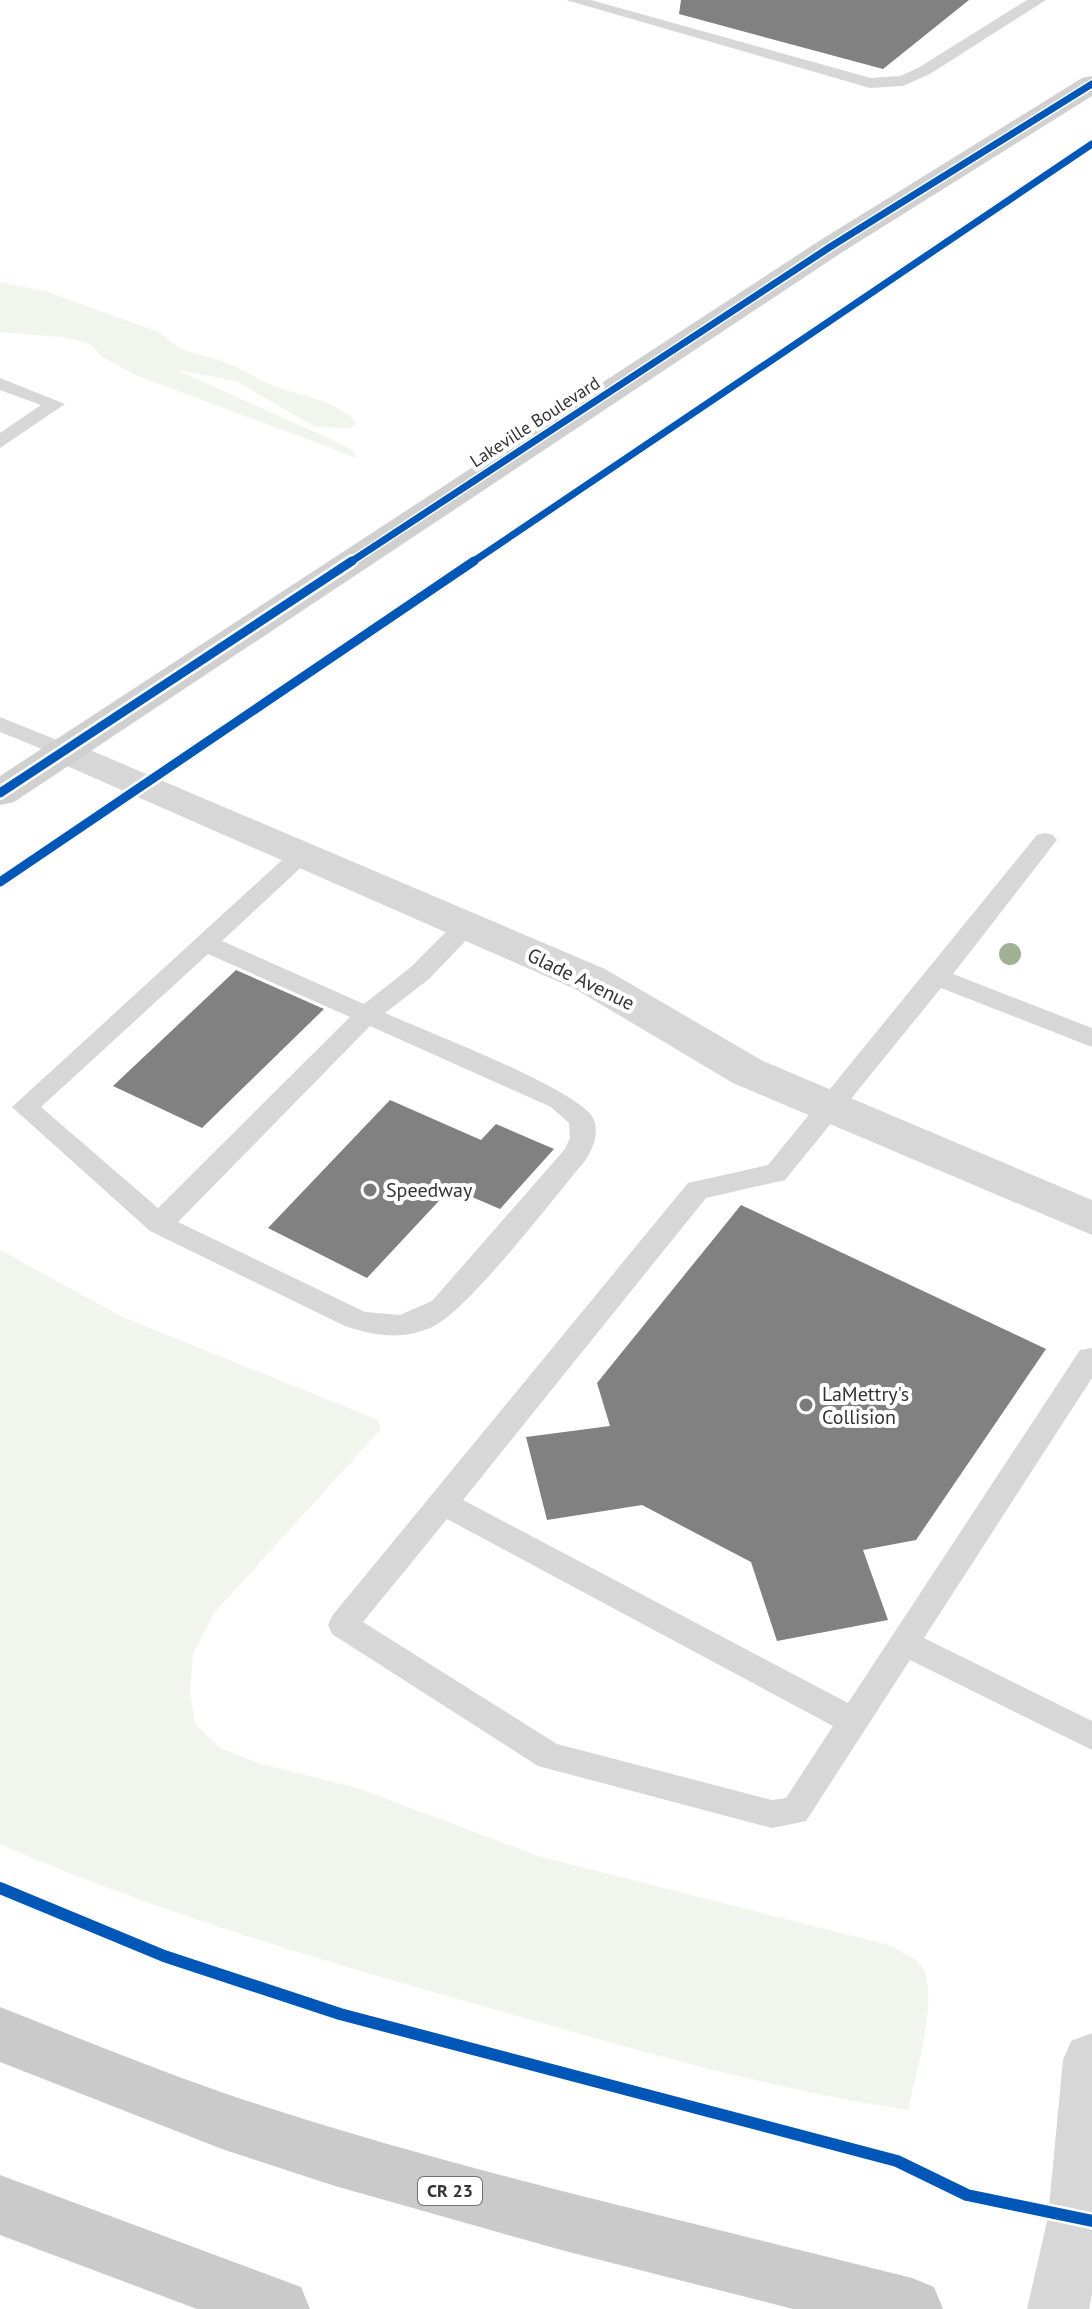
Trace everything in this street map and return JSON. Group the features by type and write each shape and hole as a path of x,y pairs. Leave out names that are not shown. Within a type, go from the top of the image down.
{"main road":[{"name":"CR 23","path":"0,2034 106,2080 462,2195 912,2309"},
{"path":"0,2205 279,2309"}],"street":[{"name":"Lakeville Boulevard","path":"0,793 830,247 1092,84"},
{"name":"Glade Avenue","path":"64,751 590,979 724,1060 1092,1218"},
{"path":"1058,2309 1078,2217 1092,2060"}],"lane":[{"path":"574,0 870,83 903,81 924,71 1038,0"},
{"path":"0,384 55,404 0,442"},
{"path":"0,724 64,751"},
{"path":"1045,840 776,1173 697,1190 343,1625 549,1756 756,1811 795,1811 1090,1358"},
{"path":"205,943 560,1101 581,1120 583,1138 576,1154 442,1308 413,1324 378,1327 159,1224 25,1107 301,855"},
{"path":"159,1224 367,1015 420,973 466,926"},
{"path":"937,977 1092,1038"},
{"path":"443,1503 854,1722"},
{"path":"904,1643 1092,1736"}],"shaded area":[{"path":"0,282 48,292 161,333 181,348 228,363 267,383 338,408 357,423 350,428 315,427 236,381 177,370 343,445 354,451 357,458 135,375 101,356 90,344 62,337 0,332"},
{"path":"0,1250 122,1317 378,1420 381,1429 214,1613 193,1654 190,1691 195,1724 220,1748 258,1763 360,1789 538,1856 892,1946 919,1963 926,1975 928,1992 925,2034 908,2110 802,2091 697,2066 365,1972 180,1914 0,1844"}],"building":[{"path":"681,0 969,0 883,69 679,14"},
{"path":"236,970 324,1009 202,1128 113,1086"},
{"path":"390,1100 481,1140 496,1124 554,1149 500,1209 451,1188 367,1278 268,1228"},
{"name":"LaMettry's Collision","path":"741,1205 1046,1349 916,1540 863,1550 888,1620 777,1641 751,1562 642,1505 547,1520 526,1437 610,1426 597,1383"}],"cycle path":[{"path":"0,793 830,247 1092,84"},
{"path":"0,882 1092,144"},
{"path":"0,1888 164,1956 340,2014 897,2161 967,2195 1092,2221"}],"place":[{"name":"Speedway","path":"370,1190"},
{"name":"LaMettry's Collision","path":"806,1405"}]}
